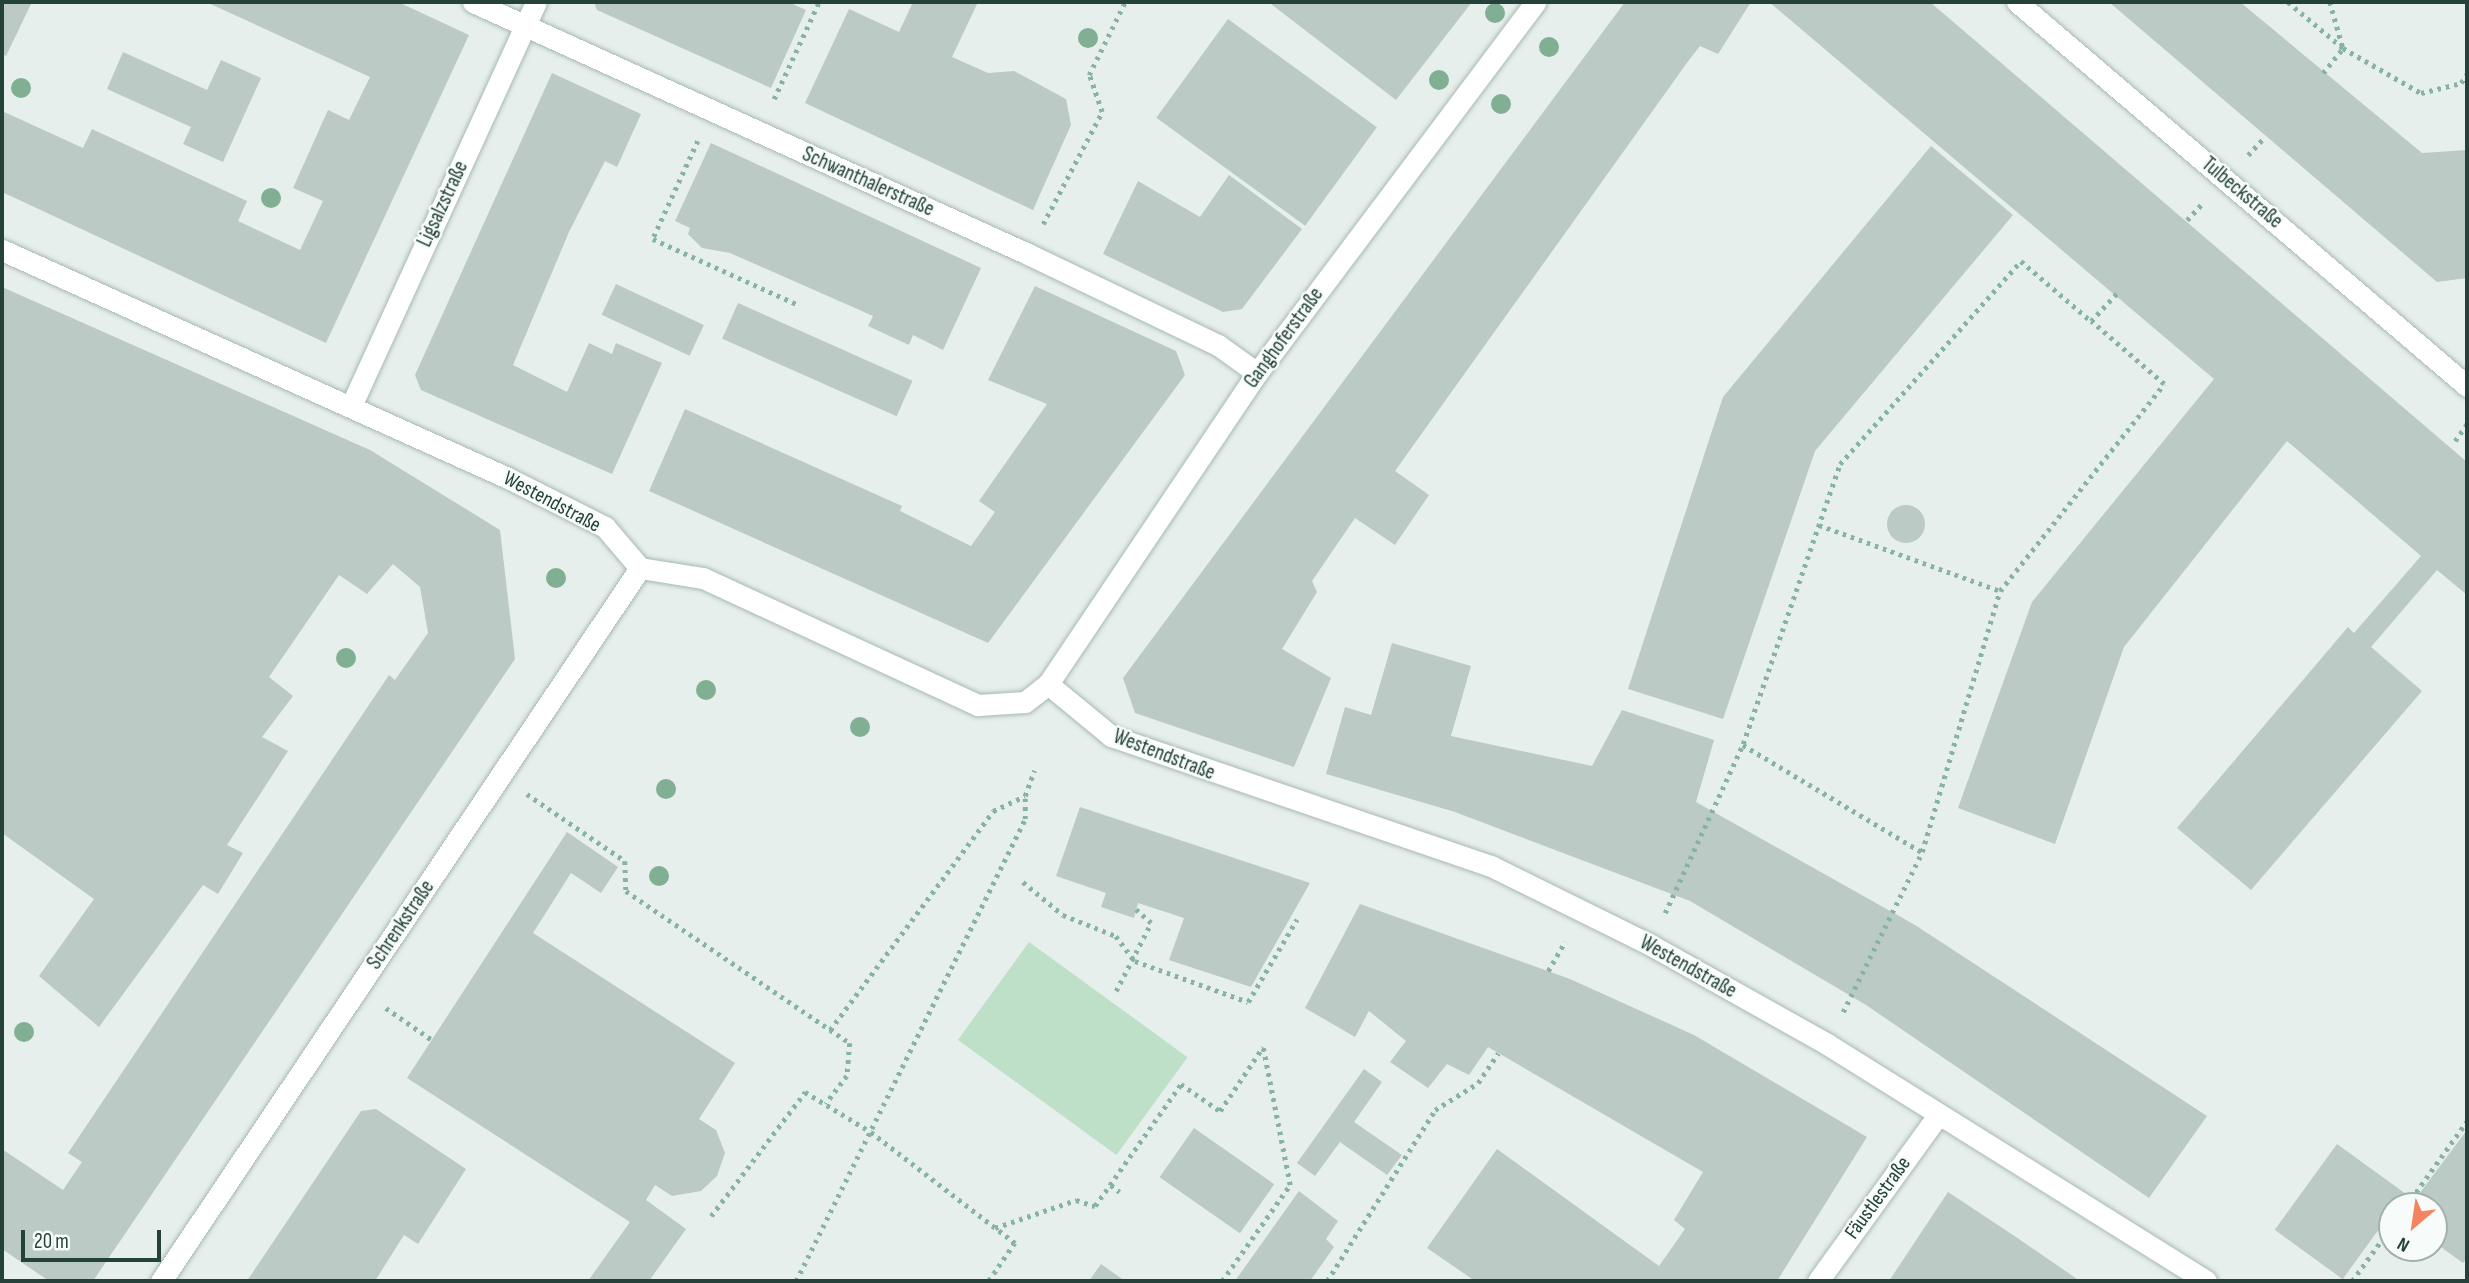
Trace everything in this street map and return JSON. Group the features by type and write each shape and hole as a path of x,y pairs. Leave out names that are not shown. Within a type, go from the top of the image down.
{"street":[{"name":"Schwanthalerstraße","path":"473,2 1028,254 1219,345 1257,373"},
{"name":"Ligsalzstraße","path":"351,406 536,2"},
{"name":"Ganghoferstraße","path":"1048,684 1257,373 1535,2"},
{"name":"Tulbeckstraße","path":"2017,2 2467,386"},
{"name":"Westendstraße","path":"2,250 351,406 605,527 640,568"},
{"path":"640,568 703,578 978,705 1025,702 1048,684"},
{"name":"Schrenkstraße","path":"161,1281 640,568"},
{"name":"Westendstraße","path":"1048,684 1071,709 1111,736 1175,762 1491,866 1649,944 1827,1044 2206,1281"},
{"name":"Fäustlestraße","path":"1818,1281 1938,1115"}],"path":[{"path":"778,89 819,2"},
{"path":"1028,254 1102,112 1089,75 1125,2"},
{"path":"2288,2 2343,48 2421,93 2461,83 2467,74"},
{"path":"2330,2 2343,48"},
{"path":"2323,73 2343,48"},
{"path":"712,111 653,239 796,304"},
{"path":"1649,944 1743,744 1840,464 2021,261 2164,384 2000,591 1922,852 1827,1044"},
{"path":"2091,321 2117,293"},
{"path":"2455,441 2467,424"},
{"path":"1819,525 2000,591"},
{"path":"1743,744 1922,852"},
{"path":"796,1281 1025,819 1025,796 1034,771"},
{"path":"501,776 625,861 626,891 850,1043 847,1076 826,1104"},
{"path":"830,1030 993,811 1025,796"},
{"path":"1023,882 1063,915 1116,936 1135,961 1248,1002 1297,919"},
{"path":"1116,990 1135,961 1151,923 1136,910"},
{"path":"358,988 432,1040"},
{"path":"995,1228 1076,1200 1095,1206 1181,1084 1220,1111 1263,1047 1290,1185 1222,1281"},
{"path":"1327,1281 1435,1110 1478,1083 1498,1053"},
{"path":"711,1216 805,1092 871,1132 1016,1243 989,1281"},
{"path":"2416,1192 2467,1121"},
{"path":"1111,1185 1120,1192"},
{"path":"2352,1281 2378,1245"}],"green space":[{"path":"1029,942 1188,1057 1116,1155 958,1040"}],"building":[{"path":"2,2 32,2 6,56 2,54"},
{"path":"206,2 398,2 469,35 326,343 2,192 2,111 83,148 92,129 247,201 238,221 300,250 323,201 293,188 328,110 349,120 370,77"},
{"path":"594,2 788,2 806,10 771,88 597,10"},
{"path":"913,2 978,2 952,57 988,73 1014,71 1066,99 1071,125 1033,210 805,103 849,9 899,32"},
{"path":"1272,2 1472,2 1396,100 1271,4"},
{"path":"1625,2 1751,2 1718,54 1700,46 1689,60 1395,471 1429,495 1395,545 1355,518 1312,581 1317,592 1282,649 1331,678 1294,767 1135,713 1123,678"},
{"path":"1769,2 1930,2 2467,462 2467,595 2437,570 2371,647 2422,691 2251,890 2177,828 2348,627 2354,633 2421,556 2287,441 2124,647 2055,844 1958,808 2032,602 2214,379"},
{"path":"2109,2 2240,2 2422,153 2467,150 2467,278 2437,282"},
{"path":"1228,19 1377,127 1305,226 1156,118"},
{"path":"123,52 207,90 221,60 261,78 223,162 183,144 191,127 107,89"},
{"path":"552,73 641,114 617,167 605,161 569,232 513,365 567,392 589,343 612,354 616,343 662,363 612,474 421,390 415,375"},
{"path":"711,143 981,268 943,350 913,335 909,345 868,326 873,316 730,253 702,248 688,234 690,228 675,221"},
{"path":"1931,146 2013,215 1815,451 1723,719 1628,689 1723,397"},
{"path":"1229,175 1302,229 1242,309 1223,312 1103,254 1138,181 1200,217"},
{"path":"616,284 704,325 690,356 602,315"},
{"path":"1035,286 1176,351 1185,375 988,643 649,491 685,409 902,506 900,511 971,546 995,512 979,501 1047,404 988,380"},
{"path":"2,287 370,450 500,530 515,659 93,1281 49,1281 2,1249 2,1149 63,1190 82,1162 68,1153 389,675 395,680 428,633 420,587 393,564 367,594 339,575 269,677 293,696 262,737 288,751 227,845 243,853 218,894 203,885 99,1027 39,976 94,899 2,833"},
{"path":"738,303 912,381 897,416 722,339"},
{"path":"1906,505 1919,511 1925,524 1919,537 1906,543 1893,537 1887,524 1893,511"},
{"path":"1392,643 1471,666 1451,736 1592,766 1622,710 1714,740 1696,802 1915,925 2207,1116 2149,1198 1866,1005 1690,901 1455,812 1326,774 1345,707 1371,715"},
{"path":"1080,807 1310,883 1251,987 1169,960 1184,918 1138,903 1134,918 1101,907 1106,893 1056,876"},
{"path":"567,832 618,867 601,893 571,873 533,933 735,1063 699,1119 716,1130 725,1153 717,1176 701,1191 672,1196 655,1185 646,1200 686,1229 649,1281 588,1281 630,1222 407,1078"},
{"path":"1360,904 1570,979 1694,1035 1867,1137 1777,1281 1475,1281 1427,1248 1497,1149 1659,1266 1685,1229 1674,1220 1703,1172 1488,1047 1469,1075 1447,1064 1428,1088 1390,1062 1406,1041 1369,1011 1355,1037 1305,1008"},
{"path":"1364,1069 1382,1082 1354,1122 1402,1155 1387,1175 1340,1142 1315,1176 1297,1163"},
{"path":"376,1109 466,1169 418,1244 404,1235 375,1281 247,1281 361,1111"},
{"path":"1194,1128 1274,1184 1240,1233 1160,1177"},
{"path":"2467,1130 2467,1258 2463,1263 2448,1252 2448,1192 2420,1192"},
{"path":"2337,1144 2403,1192 2378,1192 2378,1230 2343,1279 2275,1230"},
{"path":"1299,1191 1338,1221 1326,1239 1334,1247 1310,1281 1235,1281"},
{"path":"1948,1192 2016,1237 2080,1281 1889,1281"},
{"path":"1101,1264 1125,1281 1089,1281"}]}
